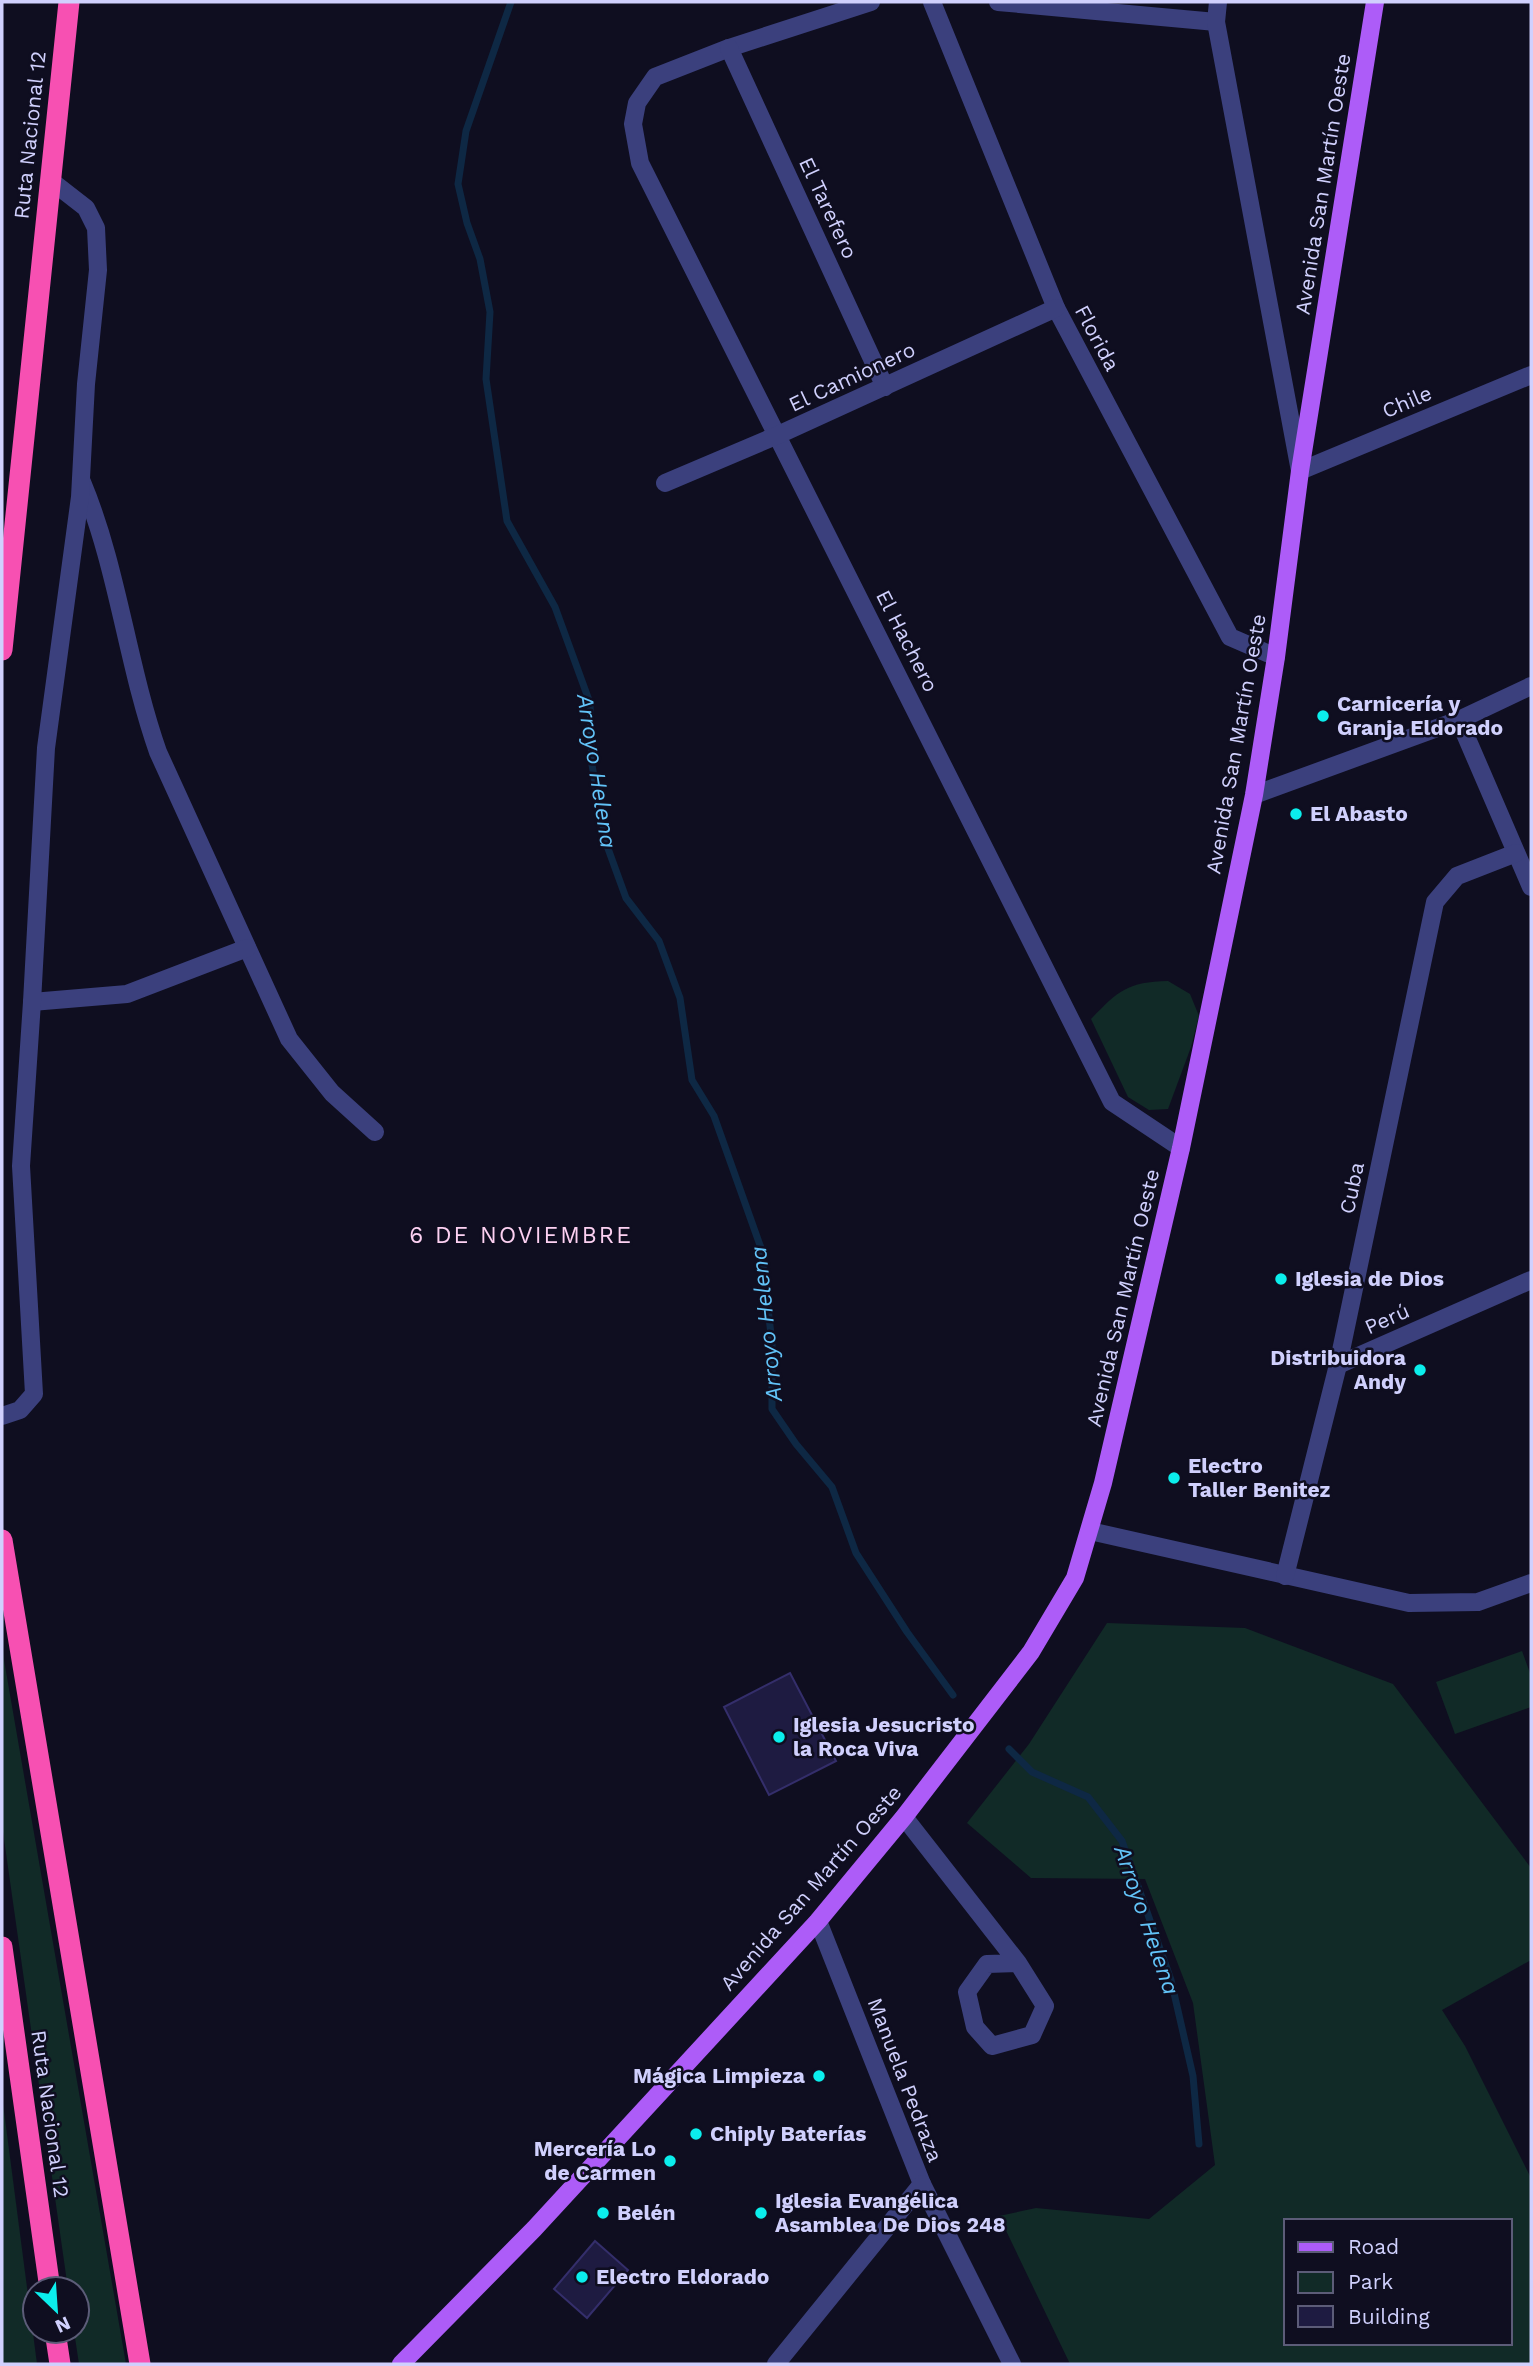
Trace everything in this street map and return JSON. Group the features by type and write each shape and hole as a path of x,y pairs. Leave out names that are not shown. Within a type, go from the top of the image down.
{"highway":[{"name":"Ruta Nacional 12","path":"2,650 6,557 69,2"},
{"path":"2,1541 140,2364"},
{"name":"Ruta Nacional 12","path":"2,1947 48,2275"},
{"path":"57,2345 60,2364"}],"main road":[{"name":"Avenida San Martín Oeste","path":"401,2364 534,2229 818,1921 904,1817 1031,1652 1074,1578 1103,1483 1181,1148 1254,795 1276,657 1300,471 1375,2"}],"street":[{"path":"729,48 871,2"},
{"name":"Florida","path":"932,2 1056,309 1230,637 1276,657"},
{"path":"998,2 1106,6 1216,22"},
{"path":"1218,2 1216,22 1300,471"},
{"name":"El Hachero","path":"729,48 655,78 637,103 634,124 640,163 1112,1102 1181,1148"},
{"name":"El Tarefero","path":"729,48 885,387"},
{"path":"2,1416 20,1410 34,1394 21,1166 46,748 80,479 86,384 98,270 96,228 86,208 50,180"},
{"name":"El Camionero","path":"665,482 778,435 1056,309"},
{"name":"Chile","path":"1300,471 1531,375"},
{"path":"80,479 97,519 143,709 154,741 247,948 289,1039 332,1093 375,1132"},
{"path":"1254,795 1460,720 1531,686"},
{"path":"1460,720 1531,887"},
{"name":"Cuba","path":"1285,1576 1338,1365 1435,902 1457,876 1516,853"},
{"path":"32,1002 127,994 247,948"},
{"name":"Perú","path":"1338,1365 1531,1280"},
{"path":"1090,1531 1409,1603 1478,1602 1531,1584"},
{"path":"904,1817 1018,1963 1045,2006 1032,2035 992,2046 975,2027 967,1992 987,1964 1018,1963"},
{"name":"Manuela Pedraza","path":"818,1921 922,2184 1012,2364"},
{"path":"776,2364 922,2184"}],"green space":[{"path":"1168,981 1190,994 1199,1016 1191,1047 1168,1109 1149,1110 1128,1097 1091,1019 1124,990 1142,983"},
{"path":"1107,1623 1245,1628 1393,1684 1531,1868 1531,1960 1442,2010 1465,2046 1531,2178 1531,2364 1070,2364 999,2216 1036,2208 1149,2219 1215,2165 1193,2003 1145,1879 1031,1878 967,1823 1029,1744"},
{"path":"2,1639 126,2364 79,2364 76,2345 91,2345 91,2275 66,2275 2,1825"},
{"path":"1522,1651 1531,1676 1531,1707 1455,1734 1436,1682"},
{"path":"2,2096 25,2275 21,2275 21,2345 35,2345 37,2364 2,2364"}],"building":[{"path":"790,1673 836,1761 769,1795 724,1707"},
{"path":"595,2241 628,2270 587,2318 554,2289"}],"waterway":[{"name":"Arroyo Helena","path":"511,2 466,131 458,184 467,223 480,259 490,312 486,379 507,521 555,607 590,703 592,765 606,843 626,898 659,941 680,998 692,1080 714,1116 761,1248 772,1343 772,1409 796,1444 832,1487 856,1553 907,1632 953,1695"},
{"name":"Arroyo Helena","path":"1009,1749 1032,1772 1088,1797 1122,1841 1171,1980 1193,2076 1199,2144"}],"place":[{"name":"Carnicería y Granja Eldorado","path":"1323,716"},
{"name":"El Abasto","path":"1296,814"},
{"name":"Iglesia de Dios","path":"1281,1279"},
{"name":"Distribuidora Andy","path":"1420,1370"},
{"name":"Electro Taller Benitez","path":"1174,1478"},
{"name":"Iglesia Jesucristo la Roca Viva","path":"779,1737"},
{"name":"Mágica Limpieza","path":"819,2076"},
{"name":"Chiply Baterías","path":"696,2134"},
{"name":"Mercería Lo de Carmen","path":"670,2161"},
{"name":"Belén","path":"603,2213"},
{"name":"Iglesia Evangélica Asamblea De Dios 248","path":"761,2213"},
{"name":"Electro Eldorado","path":"582,2277"}],"district":[{"name":"6 DE NOVIEMBRE","path":"521,1235"}]}
